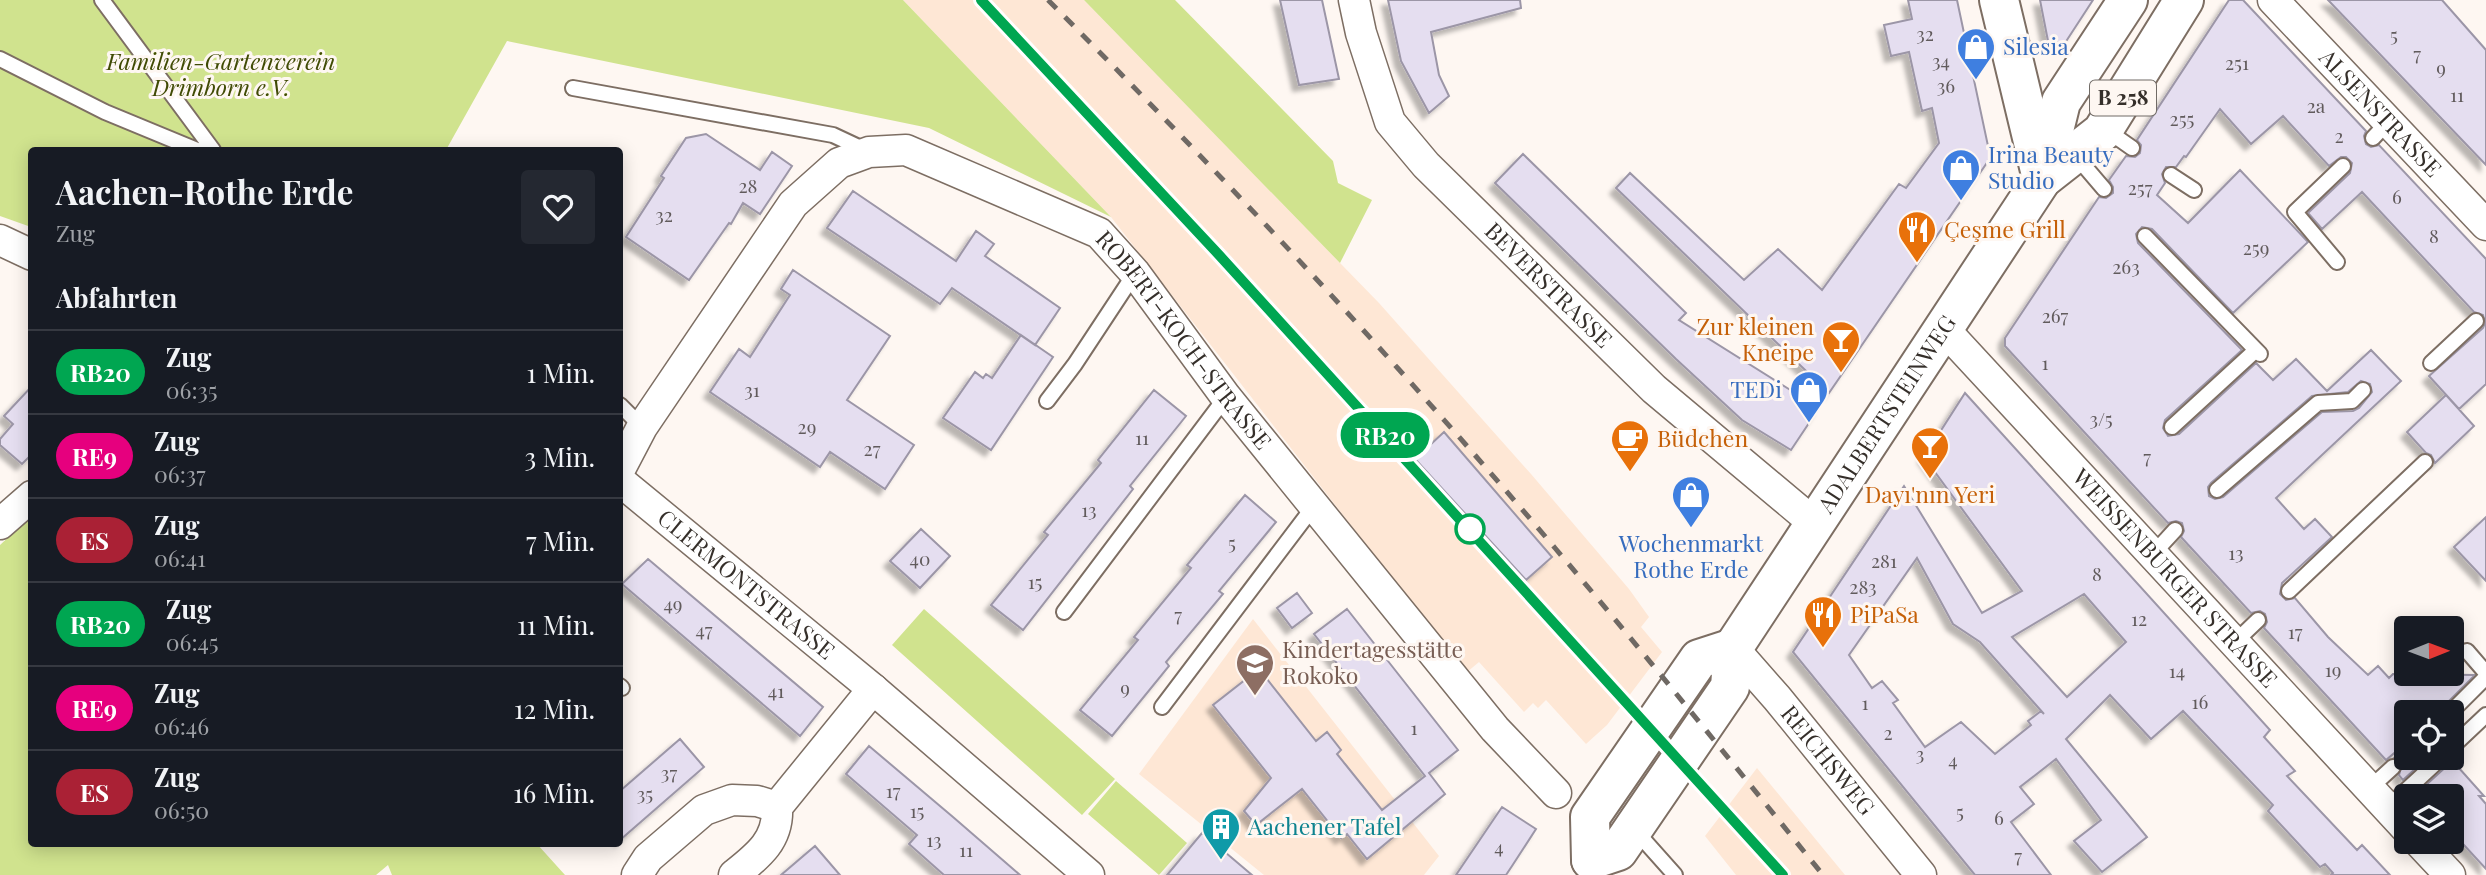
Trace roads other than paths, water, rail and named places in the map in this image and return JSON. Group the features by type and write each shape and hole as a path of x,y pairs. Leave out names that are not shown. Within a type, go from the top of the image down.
{"main road":[{"path":"1999,0 2042,179"},
{"name":"ADALBERTSTEINWEG","path":"2042,179 2061,102 2129,0"},
{"name":"ADALBERTSTEINWEG","path":"1587,867 1618,850 1730,687 1733,648 2042,179 2074,154 2118,138 2184,0"},
{"name":"ADALBERTSTEINWEG","path":"1587,867 1590,817 1699,659 1733,648"}],"street":[{"name":"BEVERSTRASSE","path":"1354,0 1361,33 1390,122 1426,165 1654,389 1814,523"},
{"name":"ALSENSTRASSE","path":"2273,0 2380,130 2486,225"},
{"name":"ROBERT-KOCH-STRASSE","path":"623,463 642,427 793,204 839,163 869,152 906,150 1099,233 1135,273 1226,397 1495,729 1556,793"},
{"path":"0,240 28,253"},
{"name":"WEISSENBURGER STRASSE","path":"1943,328 2388,808"},
{"name":"CLERMONTSTRASSE","path":"623,483 873,689 1089,875"},
{"path":"0,524 28,499"},
{"name":"REICHSWEG","path":"1733,648 1921,875"},
{"path":"734,875 769,844 778,823 777,807 873,689"},
{"path":"637,875 648,858 704,810 732,800 757,801 777,807"},
{"path":"2430,854 2450,875"}],"lane":[{"path":"102,0 211,147"},
{"path":"0,59 105,112 190,147"},
{"path":"573,89 833,135 869,152"},
{"path":"2074,154 2104,189"},
{"path":"2337,262 2295,212 2343,166"},
{"path":"2171,175 2194,190"},
{"path":"2145,236 2258,352 2172,427"},
{"path":"1047,401 1075,364 1135,273"},
{"path":"2431,363 2476,321"},
{"path":"2217,490 2318,403 2352,401 2363,390"},
{"path":"1064,612 1226,397"},
{"path":"623,408 642,427"},
{"path":"2289,591 2425,461"},
{"path":"1162,706 1314,506"},
{"path":"2153,554 2175,530"},
{"path":"2235,642 2258,620"},
{"path":"2462,700 2486,675 2467,651"},
{"path":"2464,736 2486,715"},
{"path":"2388,808 2393,768"},
{"path":"2388,808 2428,770"},
{"path":"1633,828 1675,875"}],"railway":[{"path":"981,0 1220,256 1783,875"},
{"path":"1048,0 1243,201 1433,407 1589,588 1823,875"}],"train":[{"name":"RB20","path":"981,0 1220,256 1783,875"}],"place":[{"name":"Silesia","path":"1976,81"},
{"name":"Irina Beauty Studio","path":"1961,202"},
{"name":"Çeşme Grill","path":"1917,264"},
{"name":"Zur kleinen Kneipe","path":"1841,374"},
{"name":"TEDi","path":"1809,424"},
{"name":"Büdchen","path":"1630,473"},
{"name":"Dayı'nın Yeri","path":"1930,480"},
{"name":"Wochenmarkt Rothe Erde","path":"1691,529"},
{"name":"PiPaSa","path":"1823,649"},
{"name":"Kindertagesstätte Rokoko","path":"1255,697"},
{"name":"Aachener Tafel","path":"1221,861"}],"park label":[{"name":"Familien-Gartenverein Drimborn e.V.","path":"221,75"}]}
